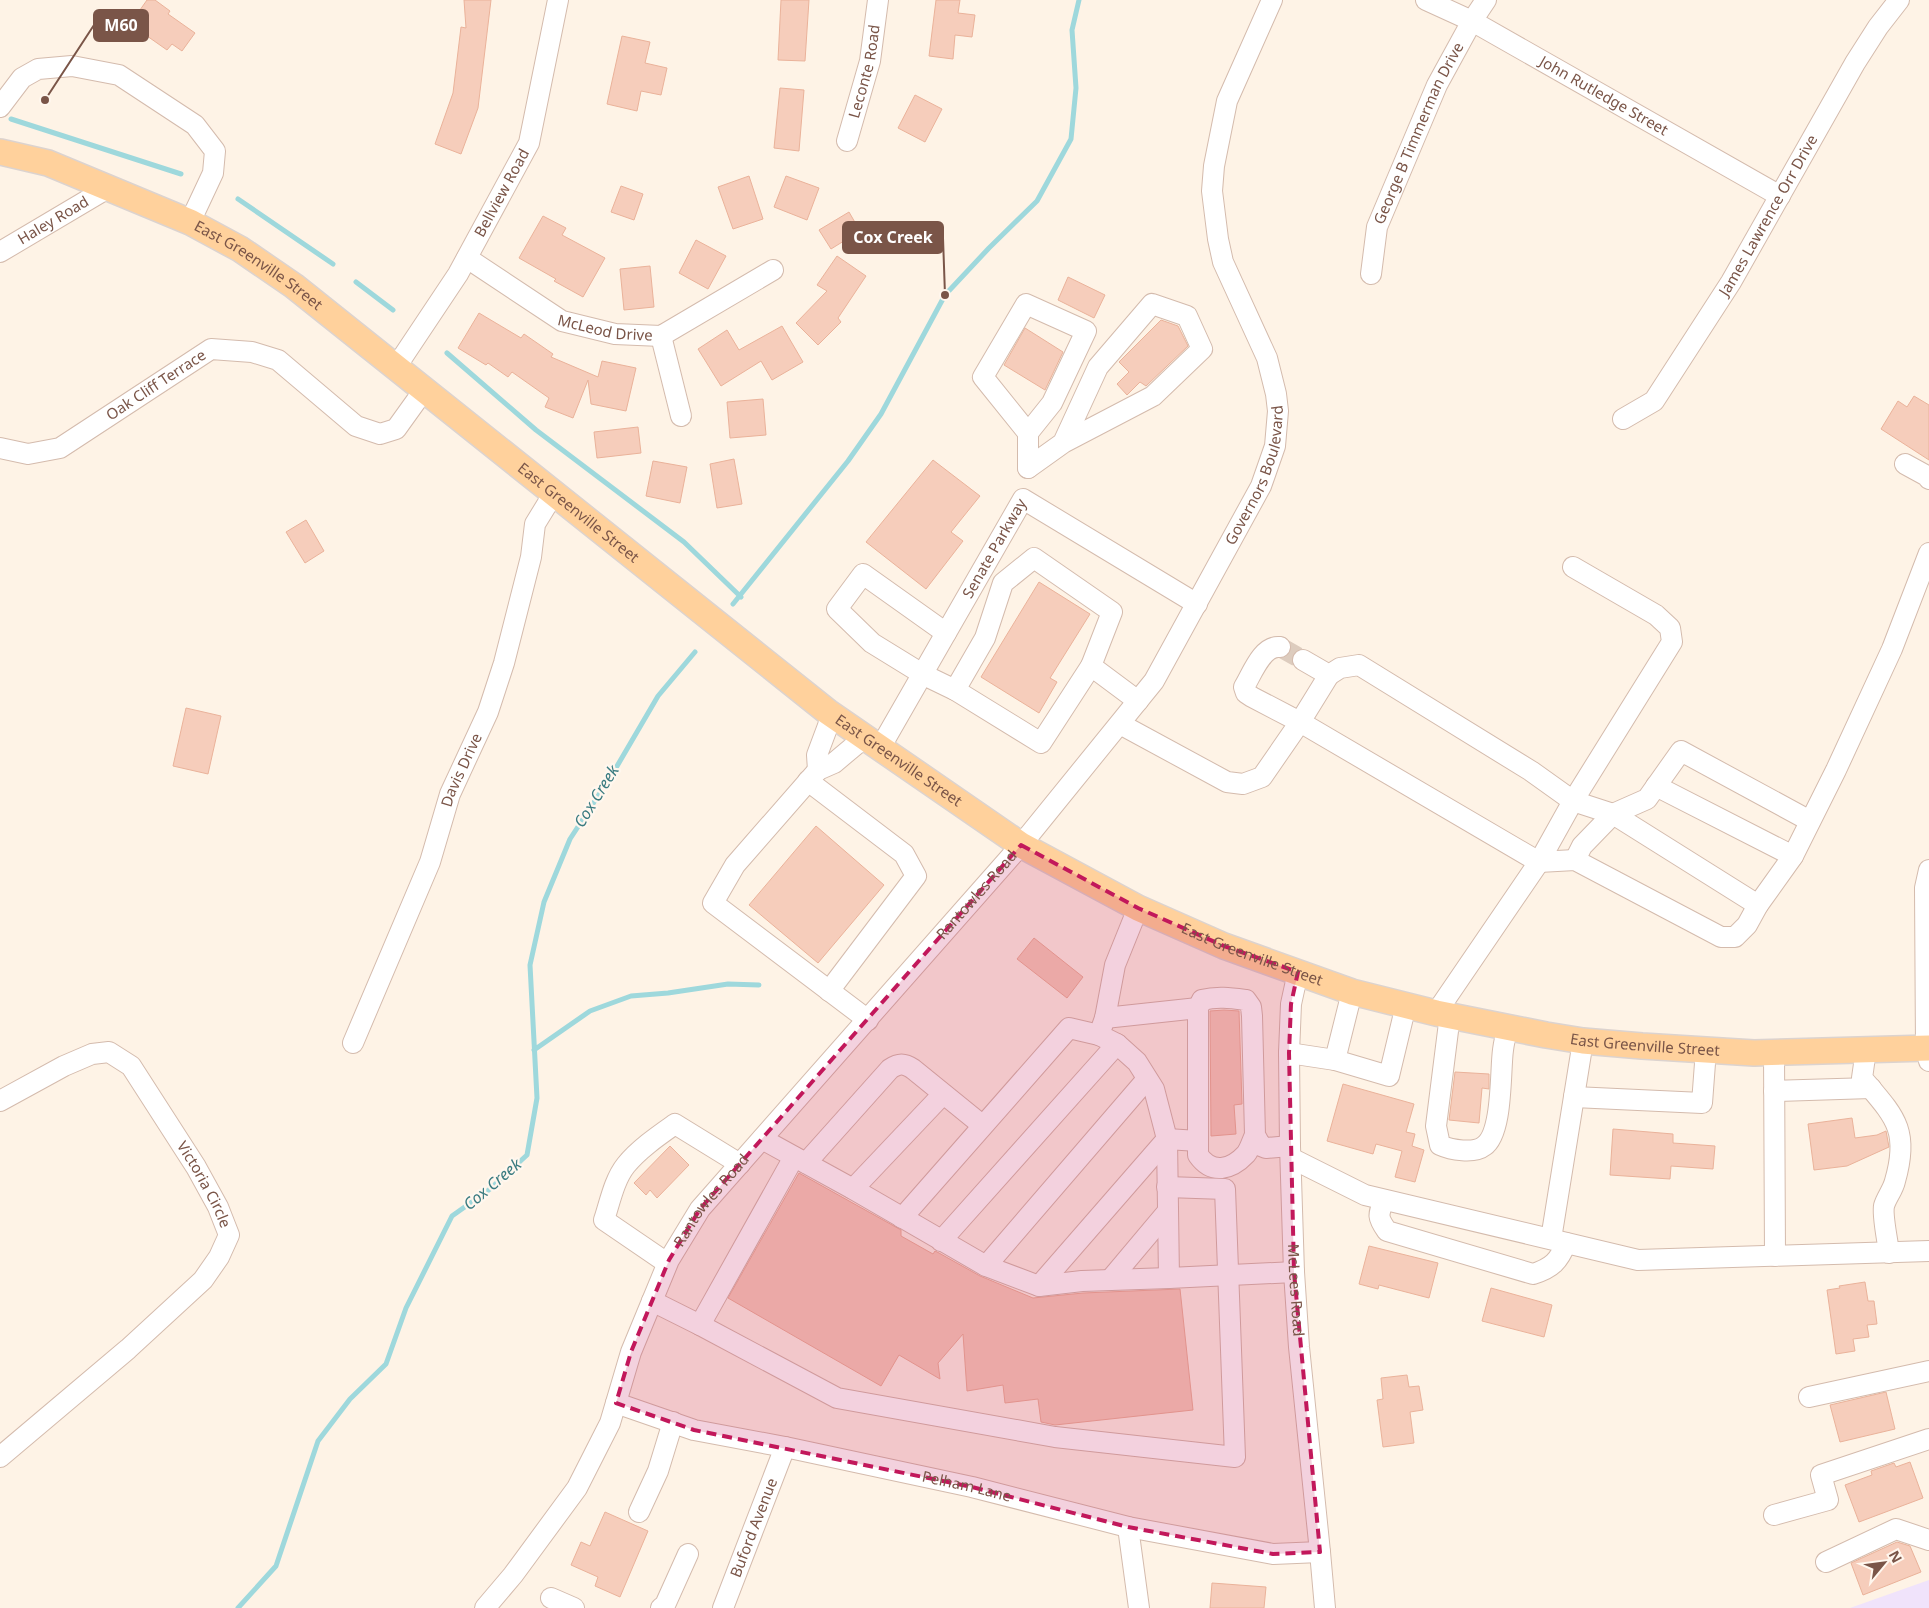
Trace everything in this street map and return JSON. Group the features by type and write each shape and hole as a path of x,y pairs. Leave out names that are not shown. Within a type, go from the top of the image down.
{"main road":[{"name":"East Greenville Street","path":"0,152 48,163 190,222 240,248 294,286 832,715 1021,845 1138,908 1224,946 1352,992 1508,1027 1582,1040 1706,1050 1928,1052"}],"street":[{"name":"Bellview Road","path":"396,368 458,274 529,143 558,0"},
{"name":"Leconte Road","path":"847,141 870,61 878,0"},
{"name":"Governors Boulevard","path":"1021,845 1154,681 1261,486 1270,464 1278,428 1276,394 1267,358 1231,283 1224,262 1218,240 1212,191 1214,166 1227,101 1272,0"},
{"name":"John Rutledge Street","path":"1426,0 1472,20 1780,196"},
{"name":"George B Timmerman Drive","path":"1370,274 1377,228 1437,84 1472,20 1486,0"},
{"name":"James Lawrence Orr Drive","path":"1623,419 1654,400 1730,282 1878,27 1899,0"},
{"path":"0,107 22,78 38,69 72,66 119,75 195,125 215,151 213,173 190,222"},
{"name":"Haley Road","path":"0,252 108,188"},
{"name":"McLeod Drive","path":"467,258 562,321 615,334 661,336 773,270"},
{"path":"1028,433 983,377 1026,304 1086,331 1052,403 1028,433 1028,468 1063,443 1154,396 1202,349 1187,316 1152,304 1098,368 1063,443"},
{"path":"661,336 681,416"},
{"name":"Oak Cliff Terrace","path":"0,448 28,454 60,448 211,349 252,352 278,360 356,426 380,434 396,429 424,390"},
{"path":"1905,464 1929,479"},
{"name":"Davis Drive","path":"353,1043 430,862 450,794 488,712 504,662 528,566 535,524 554,494"},
{"name":"Senate Parkway","path":"873,743 924,675 1022,499 1197,604"},
{"path":"1280,647 1273,646 1266,650 1244,687 1246,693 1252,698 1300,722 1539,862 1576,860 1721,937 1735,937 1747,925 1758,905 1792,856 1810,821 1892,649 1929,553"},
{"path":"946,633 863,574 837,609 872,643 924,675 955,690 1041,743 1091,666 1112,612 1034,558 1003,583 985,638 955,690"},
{"path":"1508,1027 1503,1050 1501,1090 1493,1135 1485,1146 1475,1150 1440,1145 1436,1126 1444,1014 1539,862 1572,801 1672,642 1670,628 1656,615 1573,567"},
{"path":"1303,660 1329,675"},
{"path":"1120,724 1227,782 1243,784 1262,777 1300,722 1329,675 1340,668 1359,665 1531,770 1572,801 1613,814 1758,905"},
{"path":"1091,666 1138,701"},
{"path":"813,775 817,755 832,715"},
{"path":"868,1020 713,903 735,865 813,775 834,762 873,743"},
{"path":"1576,860 1582,846 1613,814 1647,799 1681,751 1810,821"},
{"path":"813,775 904,854 916,876 829,991"},
{"path":"1656,786 1792,856"},
{"name":"Rantowles Road","path":"485,1608 513,1575 577,1488 610,1424 631,1352 668,1263 700,1210 1021,845"},
{"path":"1928,1052 1925,888 1929,870"},
{"path":"1102,1027 1115,965 1138,908"},
{"name":"McLees Road","path":"1298,972 1290,1004 1290,1152 1294,1272 1300,1356 1325,1608"},
{"path":"1335,1060 1352,992"},
{"path":"1216,998 1246,1000 1251,1007 1255,1135 1247,1153 1224,1168 1213,1168 1204,1163 1198,1155 1198,1008 1202,1000 1216,998"},
{"path":"1290,1053 1335,1060 1389,1076 1406,1005"},
{"path":"902,1218 1069,1028 1102,1027 1198,1008"},
{"path":"1102,1027 1137,1062 1154,1089 1167,1139 1169,1278"},
{"path":"1384,1200 1379,1215 1380,1221 1388,1232 1533,1274 1547,1270 1559,1258 1559,1241 1574,1097 1582,1040"},
{"path":"941,1241 1117,1044"},
{"path":"1574,1097 1702,1103 1706,1050"},
{"path":"1866,1050 1862,1078 1896,1123 1902,1147 1895,1182 1884,1207 1889,1253"},
{"name":"Victoria Circle","path":"0,1101 64,1066 92,1054 110,1052 131,1066 196,1167 218,1207 229,1235 219,1257 202,1280 128,1350 0,1457"},
{"path":"1774,1052 1775,1256"},
{"path":"700,1325 800,1160 897,1064 905,1064 913,1069 982,1125"},
{"path":"986,1266 1147,1079"},
{"path":"1774,1091 1870,1088"},
{"path":"853,1189 943,1094"},
{"path":"668,1263 604,1220 615,1186 626,1165 674,1124 740,1164"},
{"path":"1255,1135 1261,1146 1290,1152 1364,1195 1638,1260 1929,1251"},
{"path":"762,1139 986,1266 1038,1286 1082,1281 1294,1272"},
{"path":"1167,1139 1198,1141"},
{"path":"1038,1286 1167,1139"},
{"path":"652,1301 837,1398 1055,1437 1235,1457 1226,1189 1167,1187"},
{"path":"1110,1280 1168,1211"},
{"path":"1809,1397 1929,1371"},
{"name":"Pelham Lane","path":"616,1403 694,1430 972,1486 1128,1527 1273,1554 1320,1552"},
{"path":"639,1512 658,1470 673,1422"},
{"path":"1774,1515 1828,1500 1822,1474 1929,1439"},
{"name":"Buford Avenue","path":"723,1608 785,1447"},
{"path":"1128,1527 1139,1608"},
{"path":"1826,1562 1896,1529 1929,1540"},
{"path":"661,1608 665,1605 688,1554"},
{"path":"551,1598 574,1608"}],"highlighted area":[{"path":"1021,845 1138,908 1224,946 1298,972 1291,1004 1289,1053 1294,1272 1320,1552 1273,1554 1128,1527 972,1487 694,1430 616,1403 631,1352 669,1260 700,1209"}],"shaded area":[{"path":"1929,1580 1929,1608 1850,1608"}],"building":[{"path":"147,0 155,0 170,11 168,14 195,33 182,51 172,44 167,50 130,24"},
{"path":"464,0 491,0 478,108 461,154 435,144 453,93 461,27 466,28"},
{"path":"781,0 809,0 805,61 778,60"},
{"path":"936,0 960,0 958,13 975,15 972,37 955,35 953,59 929,56"},
{"path":"622,36 650,42 645,63 667,68 661,95 641,91 637,111 607,104"},
{"path":"780,88 804,90 799,151 774,148"},
{"path":"915,95 942,109 925,142 898,128"},
{"path":"749,176 763,219 733,229 718,187"},
{"path":"786,176 819,188 807,220 774,207"},
{"path":"621,186 643,194 634,220 611,212"},
{"path":"849,212 860,231 831,249 819,230"},
{"path":"543,216 566,228 562,235 605,258 583,297 519,258"},
{"path":"696,240 726,256 708,289 679,273"},
{"path":"837,256 866,276 838,318 841,322 818,345 796,323 827,291 817,285"},
{"path":"650,266 654,307 624,310 620,269"},
{"path":"1068,277 1105,295 1094,318 1058,300"},
{"path":"479,313 521,338 524,334 553,354 551,357 598,377 602,361 636,368 626,411 591,404 588,380 573,418 545,407 549,398 512,372 508,377 488,363 486,365 458,348"},
{"path":"1161,320 1178,326 1188,346 1146,386 1140,382 1127,395 1117,384 1129,372 1119,362"},
{"path":"782,326 803,362 772,380 761,361 721,386 698,349 727,330 739,350"},
{"path":"1025,328 1063,352 1045,390 1004,365"},
{"path":"1914,396 1929,405 1929,460 1881,429 1898,401 1907,407"},
{"path":"763,399 766,435 730,438 727,402"},
{"path":"638,427 641,453 597,458 594,432"},
{"path":"734,459 742,504 717,508 710,464"},
{"path":"933,460 980,496 951,532 963,541 926,589 866,542"},
{"path":"653,461 687,467 680,503 646,496"},
{"path":"306,520 324,551 305,563 286,532"},
{"path":"1039,582 1090,614 1050,678 1057,682 1039,713 981,677"},
{"path":"186,708 221,716 208,774 173,766"},
{"path":"816,826 884,885 818,963 749,905"},
{"path":"1034,938 1083,977 1067,998 1017,959"},
{"path":"1210,1011 1239,1011 1242,1104 1234,1105 1236,1134 1211,1136"},
{"path":"1455,1072 1489,1074 1489,1089 1482,1088 1479,1123 1449,1120"},
{"path":"1343,1084 1414,1104 1406,1132 1415,1134 1412,1146 1424,1150 1415,1182 1395,1177 1402,1151 1376,1144 1373,1154 1327,1141"},
{"path":"1852,1118 1855,1138 1877,1135 1886,1131 1889,1147 1847,1166 1814,1170 1808,1124"},
{"path":"1613,1129 1673,1134 1673,1143 1715,1146 1713,1169 1671,1166 1670,1179 1610,1175"},
{"path":"670,1146 689,1165 657,1198 650,1190 646,1195 634,1183"},
{"path":"799,1173 901,1230 901,1236 933,1254 935,1251 980,1276 1033,1298 1083,1293 1180,1289 1193,1410 1055,1425 1041,1422 1038,1399 1005,1403 1003,1385 967,1391 963,1334 938,1363 940,1379 899,1355 881,1386 728,1298"},
{"path":"1369,1246 1438,1263 1429,1298 1379,1285 1378,1289 1359,1284"},
{"path":"1865,1282 1868,1301 1874,1301 1877,1324 1867,1325 1869,1337 1853,1339 1855,1351 1836,1354 1827,1290"},
{"path":"1491,1288 1552,1305 1544,1337 1482,1321"},
{"path":"1407,1375 1409,1387 1419,1386 1423,1410 1410,1412 1414,1443 1383,1447 1377,1400 1383,1399 1381,1378"},
{"path":"1886,1392 1895,1429 1840,1442 1830,1405"},
{"path":"1910,1462 1923,1498 1859,1522 1845,1485 1872,1475 1871,1471 1894,1463 1896,1467"},
{"path":"605,1512 648,1531 620,1597 595,1586 598,1577 571,1565 581,1542 590,1546"},
{"path":"1897,1542 1910,1546 1921,1572 1863,1595 1851,1563"},
{"path":"1212,1583 1266,1587 1264,1608 1210,1608"}],"waterway":[{"name":"Cox Creek","path":"733,604 848,461 881,414 945,295 1037,201 1071,139 1076,88 1072,30 1079,0"},
{"path":"11,119 181,174"},
{"path":"238,199 333,264"},
{"path":"356,282 393,310"},
{"path":"447,353 536,430 684,542 741,597"},
{"name":"Cox Creek","path":"238,1608 276,1566 318,1441 350,1399 386,1364 406,1308 452,1216 490,1189 527,1155 537,1098 530,965 544,902 570,839 613,773 658,696 695,652"},
{"path":"534,1050 590,1011 631,996 668,993 728,984 759,985"}],"tunnel":[{"path":"1280,647 1303,660"}],"place":[{"name":"M60","path":"45,100"},
{"name":"Cox Creek","path":"945,295"}]}
